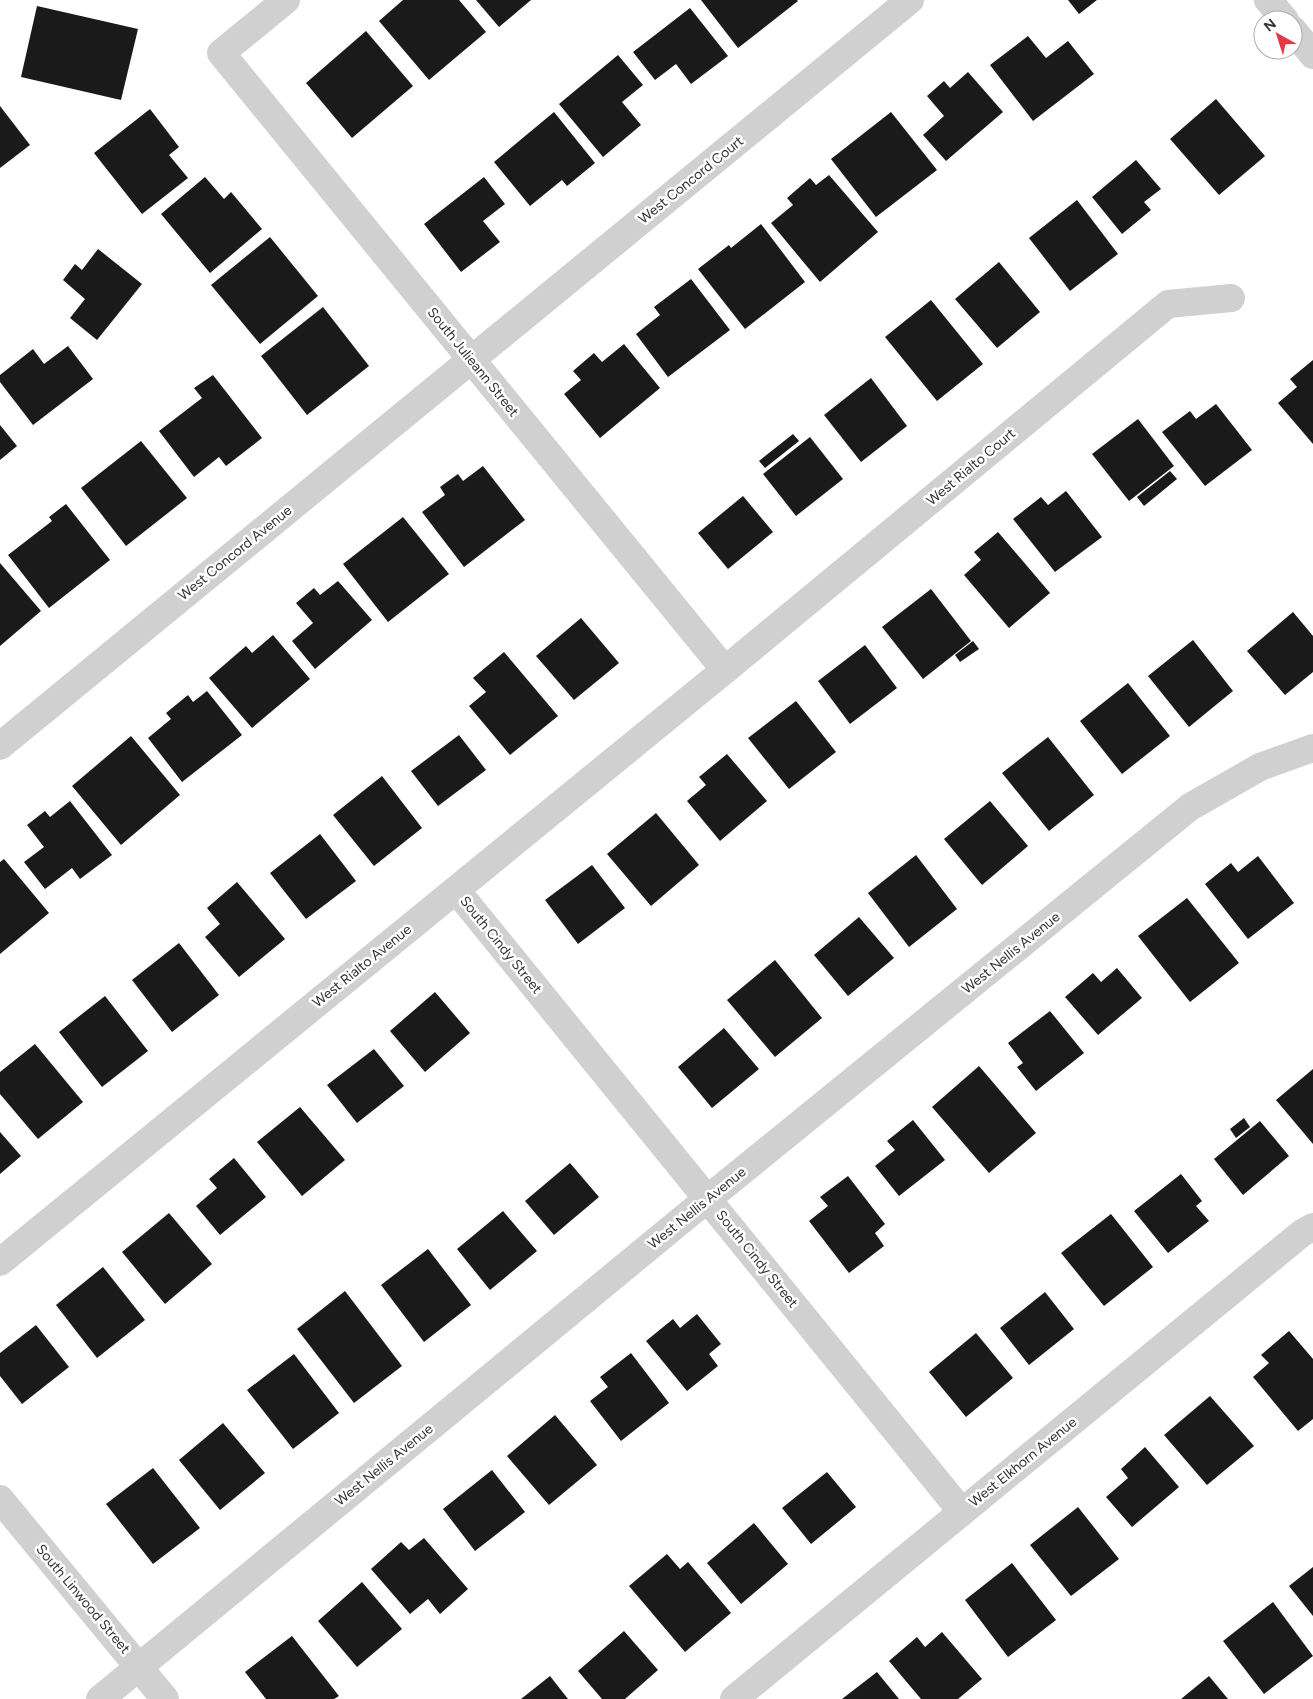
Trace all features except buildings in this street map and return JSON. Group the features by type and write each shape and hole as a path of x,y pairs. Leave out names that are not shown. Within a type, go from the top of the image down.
{"street":[{"name":"South Julieann Street","path":"286,0 221,53 725,670"},
{"name":"West Concord Court","path":"471,359 910,0"},
{"path":"1268,0 1276,10"},
{"path":"1303,42 1313,55"},
{"name":"West Rialto Court","path":"725,670 1168,304 1231,298"},
{"name":"West Concord Avenue","path":"0,746 471,359"},
{"name":"West Rialto Avenue","path":"0,1262 725,670"},
{"name":"West Nellis Avenue","path":"100,1699 708,1199 1190,807 1260,766 1313,748"},
{"name":"South Cindy Street","path":"456,890 962,1512"},
{"name":"West Elkhorn Avenue","path":"734,1699 1295,1239 1313,1227"},
{"name":"South Linwood Street","path":"0,1500 165,1699"}]}
